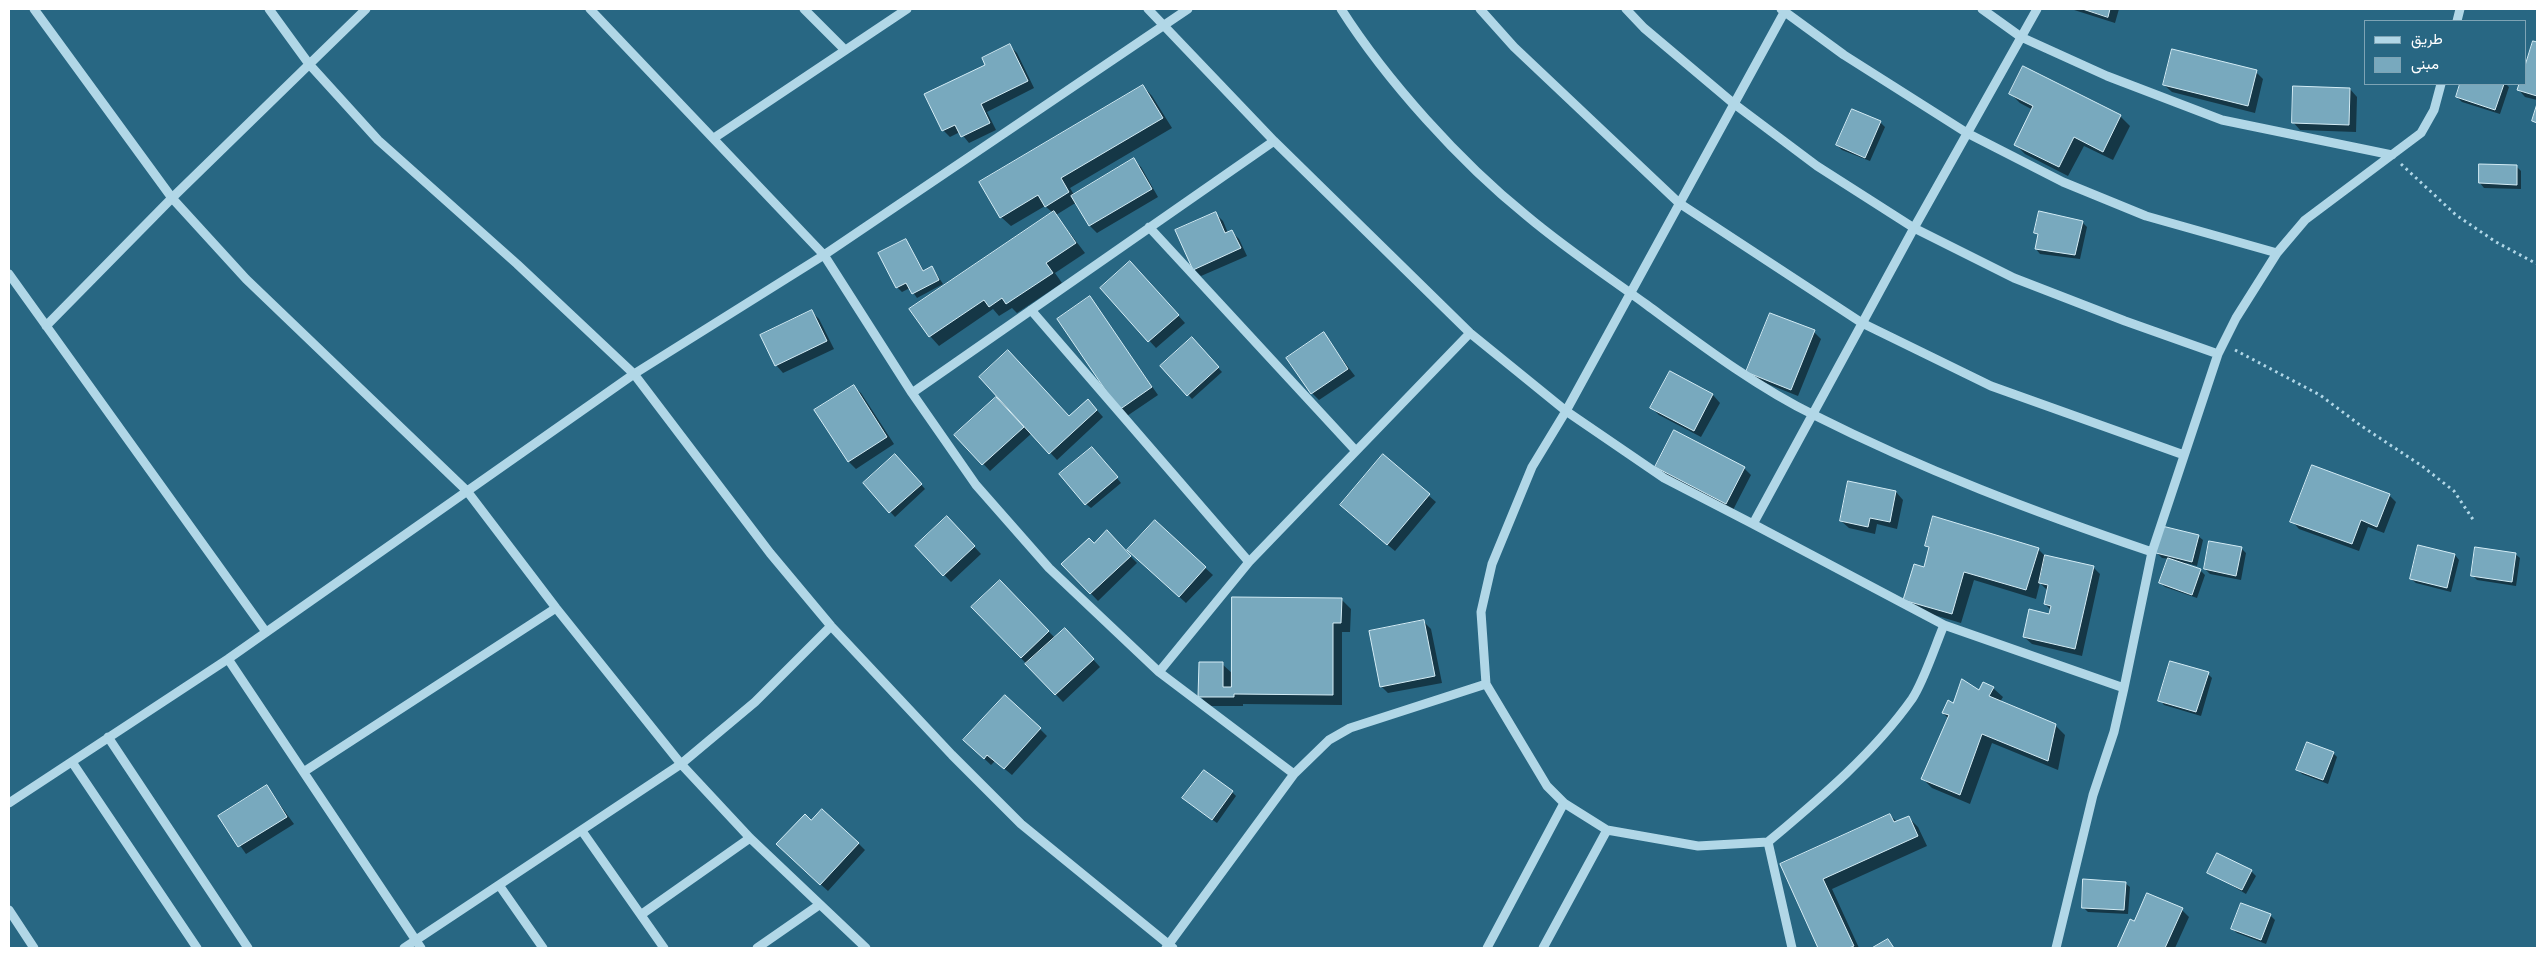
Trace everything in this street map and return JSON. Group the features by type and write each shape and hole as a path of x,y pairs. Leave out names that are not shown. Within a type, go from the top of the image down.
{"street":[{"path":"34,9 172,198 246,279 467,491 556,608 681,764 750,838 866,948"},
{"path":"269,9 309,64 378,140 517,264 634,374 764,545 831,626 952,755 1021,824 1169,947 1294,774 1329,740 1350,728 1486,684"},
{"path":"46,326 172,198 366,9"},
{"path":"590,9 824,255 912,393 976,485 1049,568 1159,672 1294,774"},
{"path":"804,9 845,50"},
{"path":"714,138 907,9"},
{"path":"1148,9 1274,141 1470,333 1566,410 1664,478 1944,625 2124,688"},
{"path":"9,803 228,659 634,374 824,255 1188,9"},
{"path":"1341,9 1358,36 1442,136 1526,216 1716,356 1812,414 1934,471 2057,520 2152,552"},
{"path":"1480,9 1514,48 1679,203 1862,322 1991,386 2184,455"},
{"path":"1626,9 1644,28 1732,103 1817,166 1914,228 2014,278 2125,321 2218,354"},
{"path":"1982,9 2021,37 2107,76 2222,120 2392,156"},
{"path":"1753,524 1862,322 2037,9"},
{"path":"1944,625 1913,697 1878,740 1823,795 1768,842 1698,846 1607,830 1564,803 1547,786 1486,684 1481,612 1492,564 1532,467 1566,410 1784,10 1844,55 1967,133 2063,182 2146,216 2278,253"},
{"path":"2056,948 2093,795 2114,732 2152,552 2218,354 2236,318 2278,253 2305,220 2421,133 2434,110 2441,85"},
{"path":"912,393 1274,141"},
{"path":"1149,227 1356,451"},
{"path":"9,274 266,632"},
{"path":"1031,310 1249,562"},
{"path":"1159,672 1249,562 1470,333"},
{"path":"304,771 556,608"},
{"path":"404,948 418,944 499,885 681,764 755,702 831,626"},
{"path":"228,659 418,944"},
{"path":"108,737 248,948"},
{"path":"72,762 197,948"},
{"path":"1487,948 1564,803"},
{"path":"1544,948 1607,830"},
{"path":"582,831 664,948"},
{"path":"642,914 750,838"},
{"path":"1768,842 1792,948"},
{"path":"499,885 542,948"},
{"path":"757,948 818,904"},
{"path":"9,910 34,948"}],"path":[{"path":"2392,156 2456,214 2496,242 2537,264"},
{"path":"2224,344 2320,395 2360,425 2422,466 2454,491 2474,522"}],"building":[{"path":"2083,9 2110,9 2108,17"},
{"path":"2533,41 2537,42 2537,96 2517,90 2519,85 2526,85 2526,63"},
{"path":"1010,44 1028,81 981,104 990,123 961,137 955,125 942,131 924,94 985,65 982,58"},
{"path":"2172,49 2257,70 2248,106 2163,85"},
{"path":"2023,66 2121,115 2103,152 2074,137 2059,167 2014,145 2033,106 2009,94"},
{"path":"1143,85 1163,118 1061,178 1069,192 1045,207 1038,195 1000,218 979,182"},
{"path":"2460,85 2504,85 2495,110 2456,97"},
{"path":"2293,86 2350,88 2349,125 2292,123"},
{"path":"2537,104 2537,123 2532,121"},
{"path":"1852,109 1881,121 1865,158 1836,145"},
{"path":"1134,158 1152,189 1089,226 1071,196"},
{"path":"2479,164 2517,165 2517,185 2479,183"},
{"path":"1054,211 1076,243 1046,263 1053,273 1006,304 1002,298 989,307 984,300 929,337 909,309"},
{"path":"2039,211 2083,221 2075,255 2035,249 2038,234 2034,233"},
{"path":"1216,212 1225,233 1232,230 1241,248 1193,270 1175,230"},
{"path":"906,239 923,271 932,266 939,280 912,294 906,283 896,288 878,253"},
{"path":"1130,261 1179,315 1148,342 1100,288"},
{"path":"1090,296 1152,387 1119,410 1057,319"},
{"path":"812,310 827,341 775,366 760,335"},
{"path":"1770,313 1815,330 1791,390 1746,372"},
{"path":"1324,332 1348,369 1311,394 1286,358"},
{"path":"1192,337 1219,367 1187,396 1160,366"},
{"path":"1008,350 1069,416 1088,399 1097,410 1049,454 979,377"},
{"path":"1670,371 1713,394 1694,431 1650,408"},
{"path":"854,385 887,437 848,462 814,410"},
{"path":"996,397 1024,427 982,465 954,435"},
{"path":"1674,430 1745,467 1726,504 1655,467"},
{"path":"1092,447 1118,477 1085,505 1059,474"},
{"path":"895,454 922,484 889,513 863,483"},
{"path":"1383,454 1430,494 1387,545 1340,505"},
{"path":"2312,465 2390,494 2377,527 2361,520 2352,544 2290,522"},
{"path":"1848,481 1896,491 1890,522 1870,518 1868,527 1840,521"},
{"path":"947,516 975,546 943,576 915,546"},
{"path":"1933,516 2039,548 2026,590 1964,572 1952,614 1903,600 1914,564 1924,567 1929,547 1925,546"},
{"path":"1155,520 1206,567 1179,597 1127,550"},
{"path":"2162,526 2199,535 2192,562 2156,553"},
{"path":"1107,530 1131,556 1090,594 1061,564 1089,538 1094,543"},
{"path":"2209,541 2242,547 2236,576 2204,569"},
{"path":"2418,545 2455,554 2447,588 2410,579"},
{"path":"2475,547 2516,553 2512,582 2471,576"},
{"path":"2045,555 2094,566 2075,649 2023,637 2029,609 2049,614 2051,606 2044,604 2048,585 2039,583"},
{"path":"2168,558 2201,569 2192,595 2159,583"},
{"path":"1000,580 1049,631 1021,658 971,607"},
{"path":"1232,597 1342,598 1341,623 1333,623 1333,695 1234,694 1234,697 1198,697 1199,662 1223,662 1223,687 1231,687"},
{"path":"1424,620 1435,676 1380,687 1369,631"},
{"path":"1065,628 1094,659 1055,695 1025,664"},
{"path":"2170,661 2209,672 2196,712 2158,701"},
{"path":"1962,679 1979,690 1983,682 1994,687 1989,696 2056,724 2048,761 1982,734 1960,795 1921,779 1949,715 1942,713 1948,700 1953,703"},
{"path":"1005,695 1041,728 1004,769 987,755 984,759 963,740"},
{"path":"2307,742 2334,752 2323,780 2296,770"},
{"path":"1204,770 1233,791 1212,820 1182,798"},
{"path":"267,785 287,817 238,847 218,816"},
{"path":"822,809 859,843 820,885 776,844 805,814 811,820"},
{"path":"1890,814 1894,822 1909,816 1918,836 1823,879 1854,946 1849,948 1818,948 1780,864"},
{"path":"2217,853 2252,870 2242,890 2207,873"},
{"path":"2083,879 2126,882 2124,910 2082,908"},
{"path":"2147,893 2183,908 2165,948 2117,948 2130,919 2134,921"},
{"path":"2241,903 2271,914 2261,940 2231,929"},
{"path":"1888,939 1894,948 1872,948"}]}
